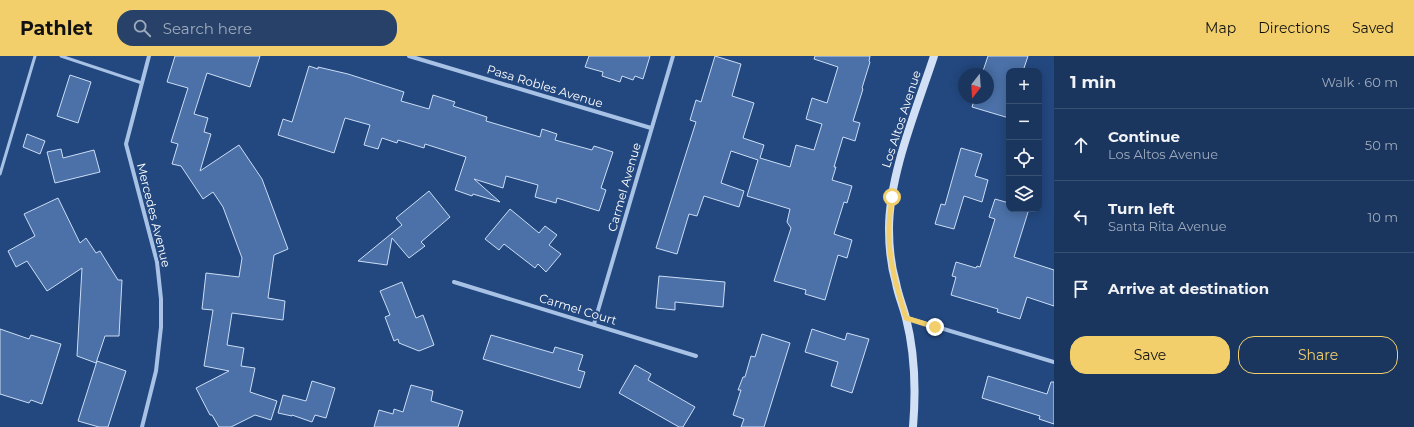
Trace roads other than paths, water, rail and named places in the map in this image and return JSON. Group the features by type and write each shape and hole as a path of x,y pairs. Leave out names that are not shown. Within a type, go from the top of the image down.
{"street":[{"name":"Mercedes Avenue","path":"142,427 156,371 161,327 161,306 157,262 126,144 149,56"},
{"name":"Pasa Robles Avenue","path":"410,56 651,128"},
{"name":"Carmel Avenue","path":"594,324 673,56"},
{"name":"Los Altos Avenue","path":"913,427 915,403 912,352 906,318 895,283 889,228 896,174 934,56"},
{"name":"Carmel Court","path":"454,282 696,356"},
{"path":"906,318 1054,362"}],"lane":[{"path":"0,174 35,56"},
{"path":"61,56 142,83"}]}
